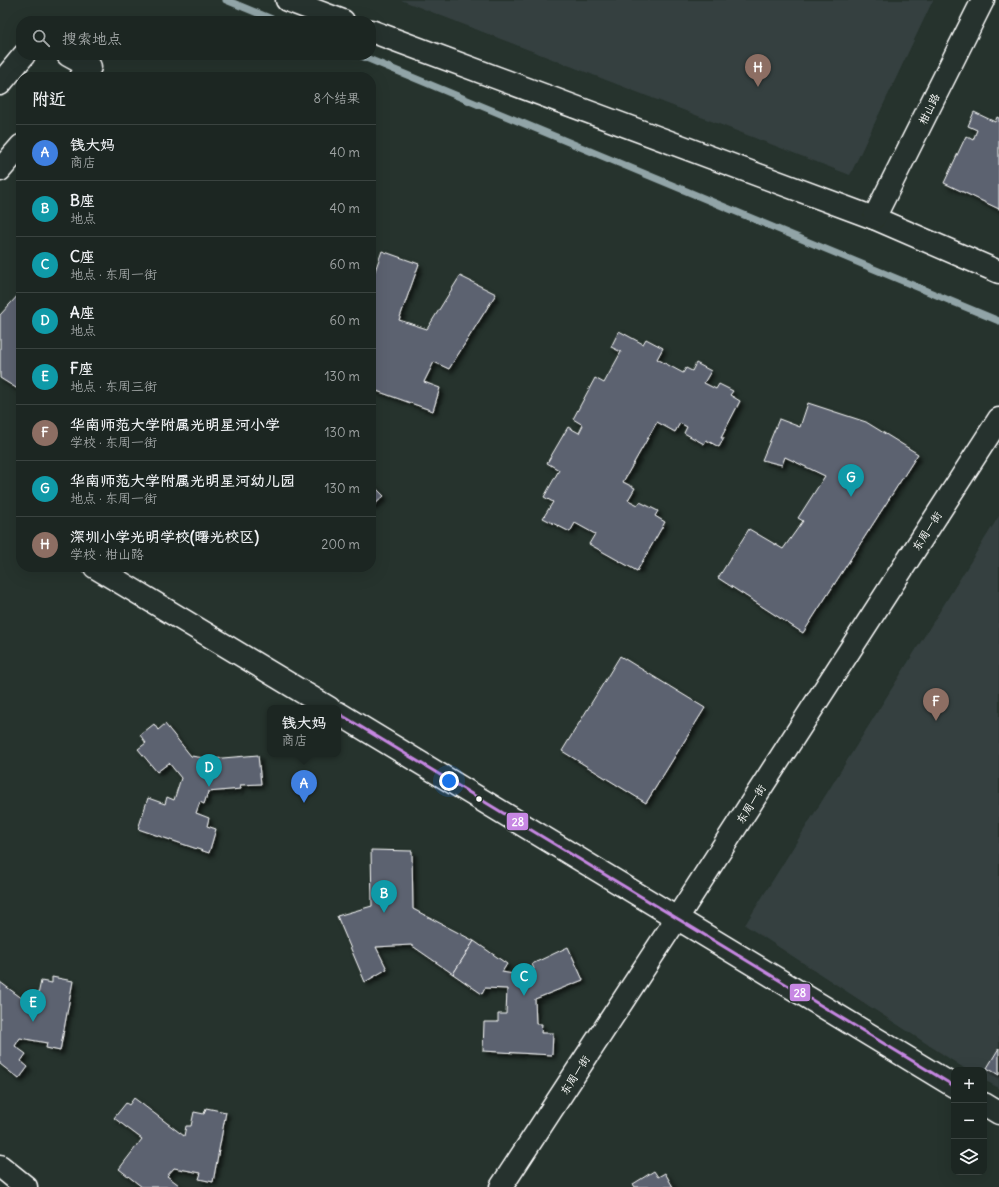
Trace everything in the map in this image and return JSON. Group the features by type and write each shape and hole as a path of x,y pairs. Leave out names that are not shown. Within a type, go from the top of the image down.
{"street":[{"path":"287,0 330,16"},
{"name":"柑山路","path":"874,218 983,0"},
{"path":"376,33 874,218 999,272"},
{"path":"0,84 20,60"},
{"path":"77,60 90,67 86,72"},
{"path":"0,170 16,152"},
{"name":"东周一街","path":"501,1187 677,918 999,419"},
{"path":"103,572 324,705"},
{"path":"341,716 951,1084"},
{"path":"987,1106 999,1113"},
{"path":"0,1166 26,1187"}],"shaded area":[{"path":"401,0 933,0 850,175"},
{"path":"999,516 999,1088 987,1082 987,1067 962,1067 745,925"}],"building":[{"path":"974,112 995,122 997,117 999,118 999,209 944,183 966,136 973,140 977,130 968,126"},
{"path":"382,251 419,264 399,320 427,329 460,276 496,294 449,369 434,362 424,382 440,388 433,411 376,391 376,268"},
{"path":"16,297 16,388 0,378 0,315"},
{"path":"619,331 643,344 646,339 663,348 657,359 683,373 686,368 692,371 696,363 711,371 704,383 716,389 719,384 733,391 730,395 740,401 721,438 724,438 719,447 706,440 704,444 684,433 687,427 680,423 675,432 657,422 623,482 635,488 628,500 638,505 640,502 658,511 655,516 665,522 637,571 589,544 595,534 575,523 570,532 543,518 553,502 544,497 559,470 547,463 568,427 579,433 583,425 573,419 595,378 604,383 621,352 611,347"},
{"path":"808,403 866,422 918,454 803,633 718,578 749,529 783,549 803,521 798,518 825,476 785,457 782,465 762,460 779,419 800,427"},
{"path":"376,488 384,496 376,503"},
{"path":"620,656 705,708 646,803 562,751"},
{"path":"154,724 158,730 165,724 191,756 211,759 258,755 261,784 240,785 241,789 208,792 204,804 200,802 196,813 209,818 207,826 216,829 209,853 138,829 148,798 165,804 167,797 174,800 181,778 169,763 157,772 138,749 146,743 140,735"},
{"path":"371,850 412,851 413,909 474,941 453,974 411,945 376,947 387,969 365,982 337,916 372,906"},
{"path":"474,941 507,964 502,972 530,977 528,972 534,969 532,964 568,947 583,980 535,999 536,1024 542,1024 541,1033 553,1033 552,1055 483,1051 484,1022 498,1022 498,1014 506,1014 507,989 485,988 482,994 453,974"},
{"path":"52,977 73,981 60,1051 46,1048 47,1043 20,1038 15,1046 26,1054 21,1061 28,1067 19,1079 0,1064 0,982 31,1005 33,995 38,995 41,981 52,983"},
{"path":"999,1048 999,1075 987,1068"},
{"path":"134,1098 184,1136 186,1126 191,1126 194,1112 204,1114 206,1108 226,1112 213,1182 199,1179 201,1173 174,1168 167,1176 179,1185 178,1187 142,1187 119,1169 142,1139 114,1118 126,1103 129,1105"},
{"path":"654,1171 658,1177 665,1173 673,1187 635,1187 633,1184"}],"waterway":[{"path":"226,0 265,16"},
{"path":"371,60 999,321"}],"transit line":[{"name":"28","path":"341,715 951,1084"}],"place":[{"name":"深圳小学光明学校(曙光校区)","path":"758,87"},
{"name":"华南师范大学附属光明星河幼儿园","path":"851,497"},
{"name":"华南师范大学附属光明星河小学","path":"936,721"},
{"name":"A座","path":"209,787"},
{"name":"钱大妈","path":"304,803"},
{"name":"B座","path":"384,913"},
{"name":"C座","path":"524,996"},
{"name":"F座","path":"33,1022"}]}
